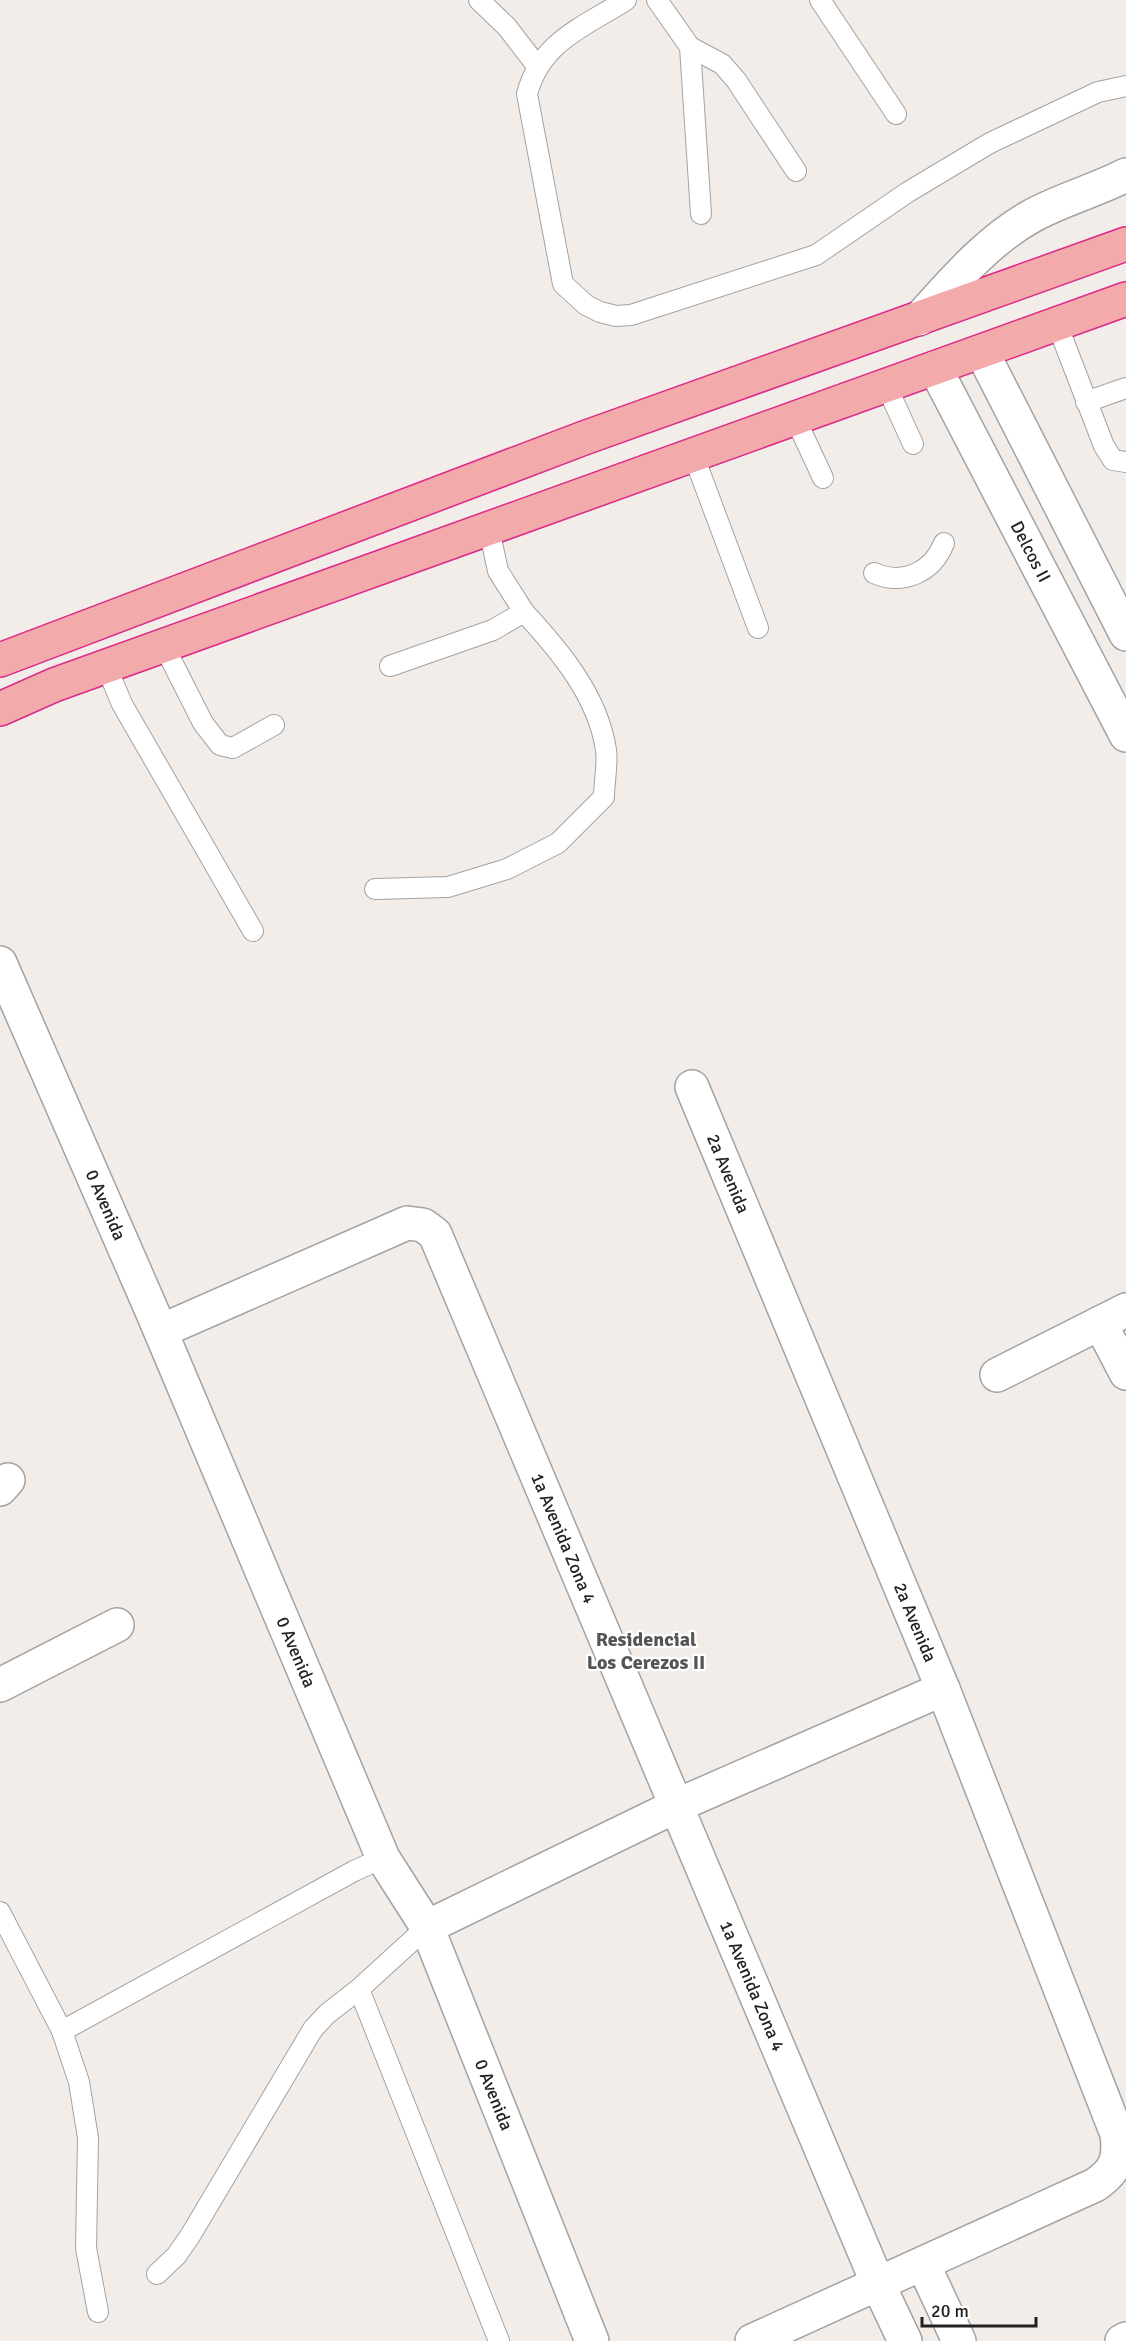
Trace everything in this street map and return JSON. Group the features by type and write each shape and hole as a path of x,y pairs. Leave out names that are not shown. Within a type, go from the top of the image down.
{"highway":[{"path":"0,660 573,442 1126,244"},
{"path":"0,709 106,666 1126,300"}],"street":[{"path":"919,319 966,268 1005,233 1058,203 1100,188 1126,174"},
{"path":"982,352 1126,634"},
{"name":"Delcos II","path":"935,368 1126,735"},
{"name":"0 Avenida","path":"0,963 161,1331 382,1858 427,1927 592,2341"},
{"name":"2a Avenida","path":"692,1087 943,1689 1117,2134 1117,2165 1109,2176 1095,2185 922,2264"},
{"name":"1a Avenida Zona 4","path":"161,1331 407,1223 423,1225 435,1234 678,1805 878,2284 905,2341"},
{"path":"998,1375 1113,1316 1126,1373"},
{"path":"0,1685 117,1625"},
{"path":"427,1927 678,1805 943,1689"},
{"path":"752,2341 922,2264 959,2341"}],"lane":[{"path":"478,0 507,27 537,66"},
{"path":"626,0 557,43 537,66 527,94 563,284 586,305 615,316 647,310 816,255 908,192 990,143 1098,92 1126,86"},
{"path":"657,0 690,47 722,64 736,80 796,171"},
{"path":"820,0 896,114"},
{"path":"690,47 701,214"},
{"path":"1057,324 1086,402 1113,460 1126,462"},
{"path":"886,385 913,444"},
{"path":"1086,402 1126,388"},
{"path":"795,418 823,478"},
{"path":"694,456 758,627"},
{"path":"375,889 448,887 507,869 558,843 604,797 606,751 592,704 558,650 524,612 498,571 489,529"},
{"path":"874,573 887,579 902,579 929,567 939,557 944,543"},
{"path":"390,666 493,630 524,612"},
{"path":"164,646 203,723 220,745 233,748 274,725"},
{"path":"106,666 122,704 253,931"},
{"path":"62,2031 354,1870 382,1858"},
{"path":"0,1912 62,2031 79,2082 88,2138 86,2248 98,2312"},
{"path":"157,2274 176,2256 190,2236 313,2029 327,2013 359,1989 427,1927"},
{"path":"359,1989 499,2341"}],"district":[{"name":"Residencial Los Cerezos II","path":"646,1650"}]}
